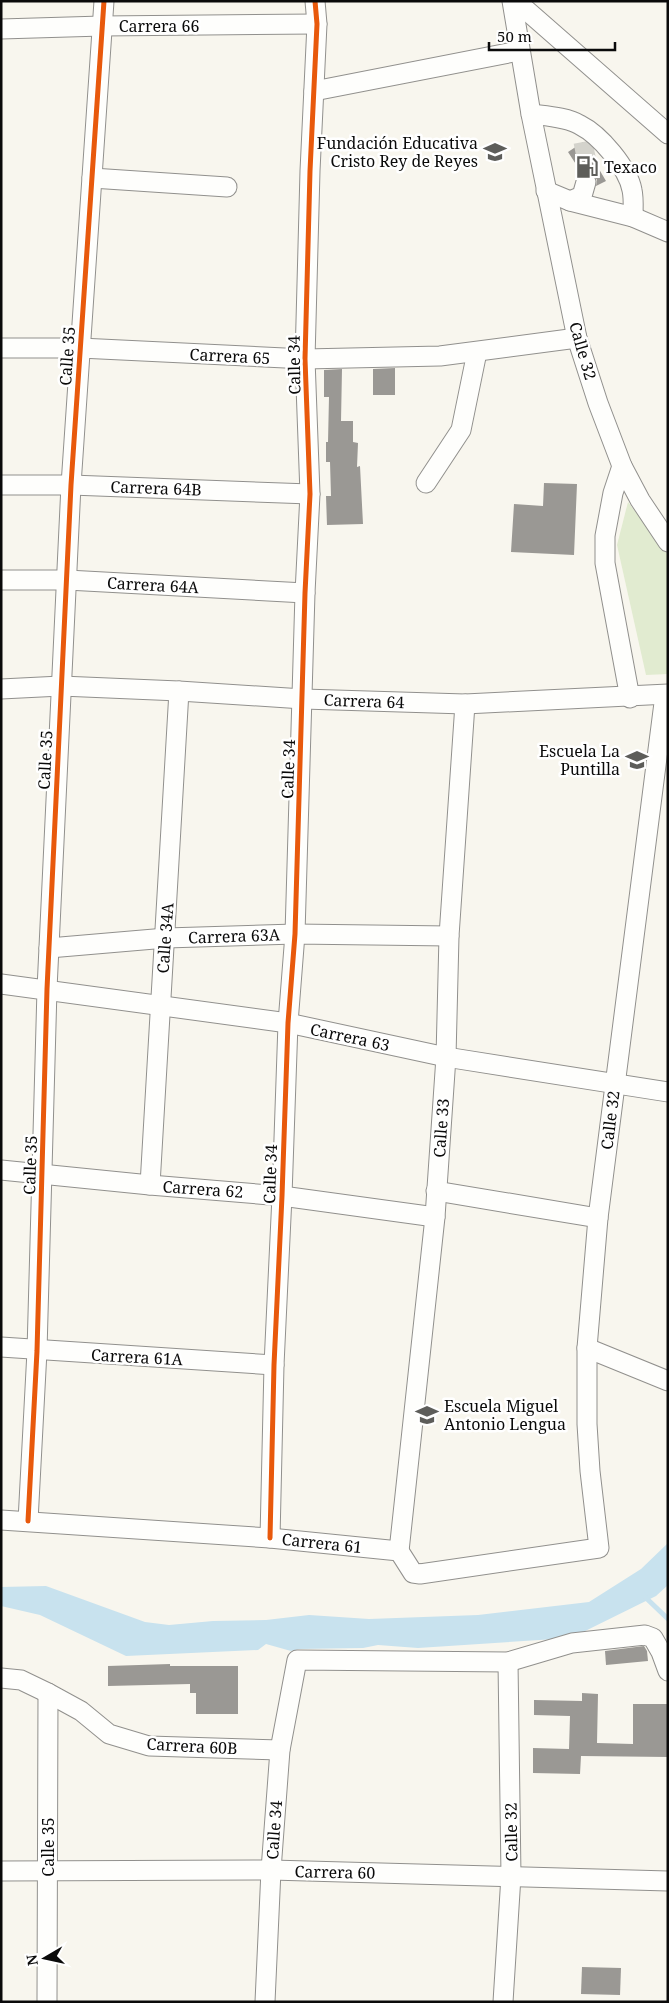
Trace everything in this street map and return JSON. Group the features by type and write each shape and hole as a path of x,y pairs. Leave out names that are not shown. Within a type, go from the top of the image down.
{"street":[{"name":"Calle 35","path":"28,1521 43,1174 47,989 71,485 104,1"},
{"name":"Calle 34","path":"270,1538 274,1365 288,1023 295,934 305,593 310,494 305,359 316,24 315,1"},
{"name":"Calle 32","path":"512,1 531,114 577,338 598,403 622,466 640,500 668,542"},
{"path":"516,1 668,134"},
{"name":"Carrera 66","path":"1,29 316,24"},
{"path":"314,91 520,52"},
{"path":"531,114 580,124 594,136 623,167 632,187 634,199 633,217"},
{"path":"567,121 583,142"},
{"path":"92,178 227,187"},
{"path":"570,201 582,196 586,182"},
{"path":"546,191 570,201 633,217 668,232"},
{"name":"Carrera 65","path":"1,348 80,348 305,359 440,356 577,338"},
{"path":"426,483 461,430 477,352"},
{"path":"622,466 612,493 605,536 605,563 630,698"},
{"name":"Carrera 64B","path":"1,485 71,485 310,494"},
{"name":"Carrera 64A","path":"1,580 67,580 305,593"},
{"name":"Carrera 64","path":"1,688 61,686 303,699 465,704 630,698 666,694"},
{"name":"Calle 34A","path":"150,1185 180,691"},
{"name":"Calle 32","path":"399,1551 413,1573 420,1574 599,1548 590,1471 587,1424 587,1348 598,1218 614,1082 666,694"},
{"name":"Calle 33","path":"399,1551 435,1217 446,1058 449,936 465,704"},
{"name":"Carrera 63A","path":"49,948 166,938 295,934 449,936"},
{"name":"Carrera 63","path":"1,984 288,1023 446,1058 614,1082 668,1092"},
{"name":"Carrera 62","path":"1,1170 282,1196 435,1217"},
{"path":"436,1191 598,1218"},
{"name":"Carrera 61A","path":"1,1347 274,1365"},
{"path":"587,1348 668,1381"},
{"name":"Carrera 61","path":"1,1520 270,1538 399,1551"},
{"path":"508,1662 572,1643 645,1635 653,1638 668,1671"},
{"name":"Calle 34","path":"265,2002 270,1870 280,1750 297,1660 508,1662"},
{"name":"Calle 32","path":"504,2002 511,1876 508,1662"},
{"name":"Carrera 60B","path":"1,1678 21,1680 48,1693 81,1711 108,1734 150,1746 280,1750"},
{"name":"Calle 35","path":"47,2002 48,1693"},
{"name":"Carrera 60","path":"1,1871 270,1870 668,1881"}],"green space":[{"path":"628,502 668,555 668,674 646,675 617,545"}],"water":[{"path":"668,1543 668,1585 656,1596 571,1638 418,1648 378,1645 363,1648 299,1649 291,1651 266,1644 258,1650 126,1656 40,1615 1,1606 1,1587 46,1586 145,1622 169,1625 213,1621 266,1620 309,1615 369,1619 478,1615 589,1602 641,1569"}],"building":[{"name":"Texaco","path":"583,142 606,181 596,186 597,180 594,175 589,171 581,172 568,152"},
{"path":"395,368 395,395 373,395 373,369"},
{"path":"342,369 341,421 353,421 353,442 358,443 357,467 360,466 363,524 327,525 326,496 331,496 330,462 326,462 329,397 324,397 324,370"},
{"path":"544,483 577,484 574,555 511,552 514,504 543,506"},
{"path":"644,1646 647,1651 648,1661 606,1665 605,1651"},
{"path":"170,1664 170,1666 238,1666 238,1714 196,1714 196,1693 190,1693 190,1684 108,1686 108,1666"},
{"path":"582,1693 598,1694 597,1743 633,1744 633,1704 668,1704 668,1757 581,1756 580,1774 533,1773 533,1748 569,1749 570,1716 534,1715 534,1700 582,1701"},
{"path":"582,1967 621,1968 620,1995 581,1994"}],"waterway":[{"path":"643,1595 668,1619"}],"tunnel":[{"path":"583,142 587,162 586,182"}],"cycle path":[{"path":"28,1521 37,1351 47,989 71,485 104,1"},
{"path":"270,1538 274,1365 288,1023 295,934 305,593 310,494 305,359 310,171 317,24 315,1"}],"place":[{"name":"Fundación Educativa Cristo Rey de Reyes","path":"495,152"},
{"name":"Texaco","path":"587,167"},
{"name":"Escuela La Puntilla","path":"637,760"},
{"name":"Escuela Miguel Antonio Lengua","path":"427,1415"}]}
